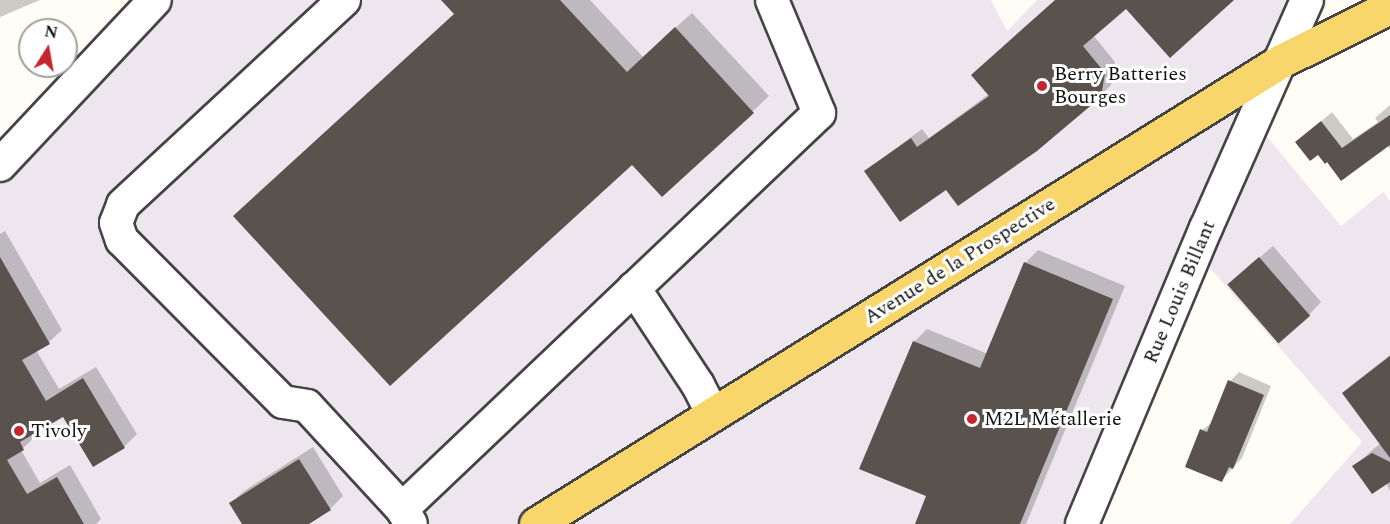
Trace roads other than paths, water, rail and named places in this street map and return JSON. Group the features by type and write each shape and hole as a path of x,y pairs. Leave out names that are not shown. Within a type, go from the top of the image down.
{"main road":[{"name":"Avenue de la Prospective","path":"536,524 1281,61 1390,7"}],"street":[{"path":"2,154 155,0"},
{"path":"344,0 123,205 116,223 122,240 283,402 307,406 406,516 634,288 819,112 772,0"},
{"name":"Rue Louis Billant","path":"1082,524 1203,236 1306,0"},
{"path":"634,288 698,385 713,414"}],"place":[{"name":"Berry Batteries Bourges","path":"1042,86"},
{"name":"M2L Métallerie","path":"972,419"},
{"name":"Tivoly","path":"19,431"}]}
